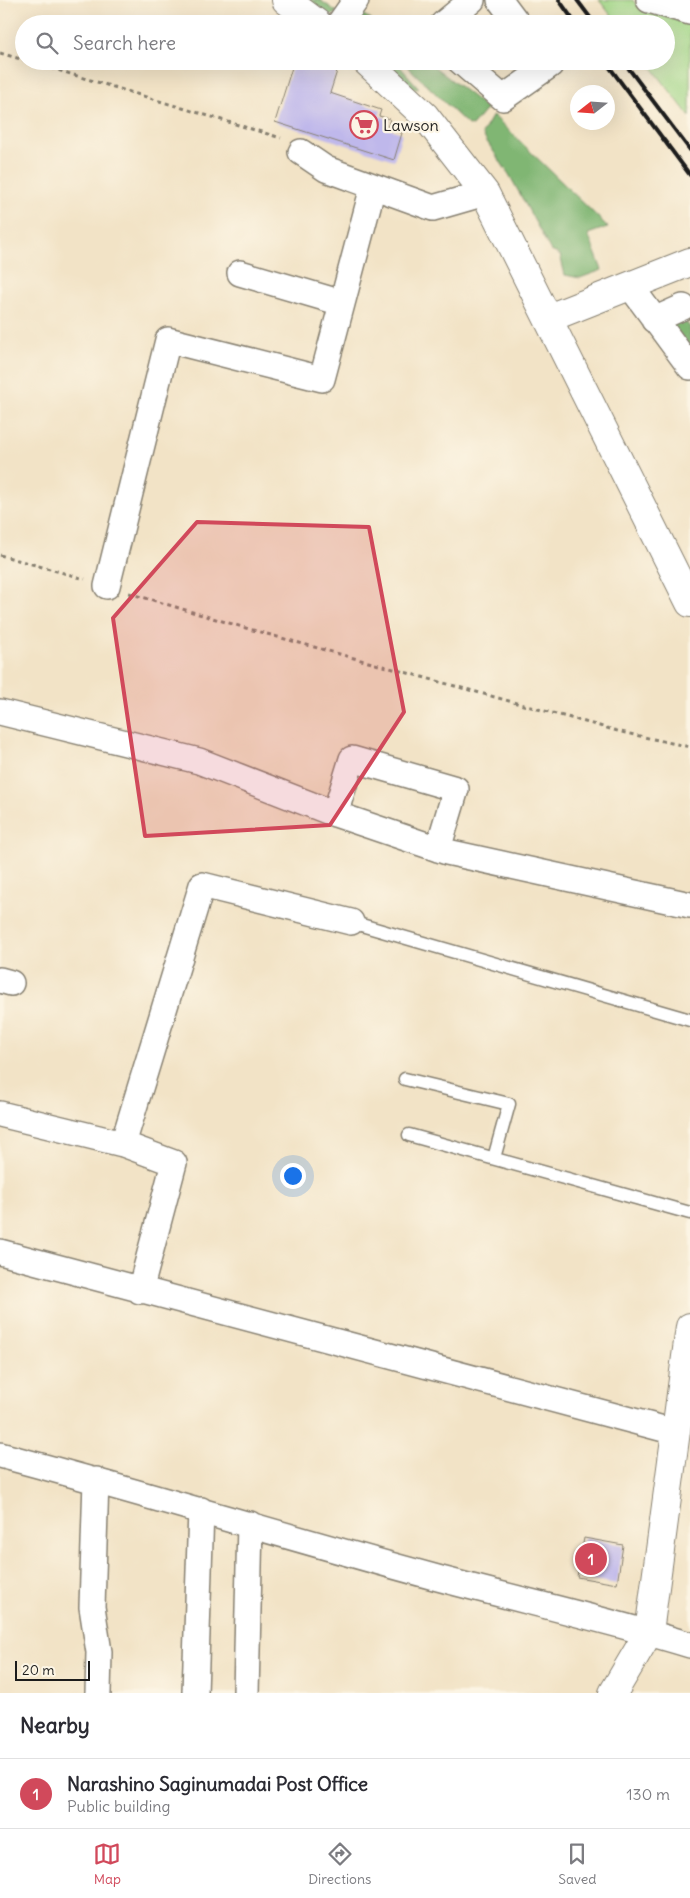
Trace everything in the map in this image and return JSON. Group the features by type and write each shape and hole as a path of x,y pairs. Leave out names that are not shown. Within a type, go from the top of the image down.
{"street":[{"path":"286,0 306,15"},
{"path":"345,15 356,0"},
{"path":"445,13 472,0"},
{"path":"500,0 511,15"},
{"path":"649,0 690,12"},
{"path":"376,70 425,116 470,170 485,193 690,603"},
{"path":"471,70 504,98 543,70"},
{"path":"301,152 326,169 433,208 485,193"},
{"path":"107,586 168,340 322,379 373,187"},
{"path":"549,318 690,262"},
{"path":"240,273 342,303"},
{"path":"631,287 690,367"},
{"path":"654,320 682,306"},
{"path":"0,712 199,761 335,814 438,849 690,905"},
{"path":"335,814 352,759 456,789 438,849"},
{"path":"123,1144 202,886 351,922"},
{"path":"0,1114 123,1144 174,1163 140,1291"},
{"path":"0,1252 140,1291 675,1432"},
{"path":"613,1693 656,1631 675,1432 685,1396 690,1327"},
{"path":"0,1455 96,1480 434,1577 656,1631 690,1645"},
{"path":"96,1480 92,1607 100,1652 98,1693"},
{"path":"195,1693 202,1510"},
{"path":"246,1693 250,1524"}],"lane":[{"path":"351,922 690,1020"},
{"path":"405,1079 509,1104 494,1158"},
{"path":"409,1135 690,1213"}],"path":[{"path":"0,53 15,57"},
{"path":"58,70 277,136 301,152"},
{"path":"0,555 278,637 621,732 690,747"}],"highlighted area":[{"path":"197,522 369,527 404,712 330,825 145,836 113,618"}],"green space":[{"path":"308,0 320,0 337,12 330,15"},
{"path":"599,0 633,0 637,6 669,15 611,15"},
{"path":"675,17 690,21 690,117 654,70 675,70"},
{"path":"395,70 403,70 419,88 414,89"},
{"path":"411,70 438,70 487,108 472,126 468,125"},
{"path":"493,115 608,227 588,234 602,270 580,278 565,275 560,255 551,251 510,176 482,134"},
{"path":"684,320 690,327 690,350 672,326 675,322"}],"building":[{"path":"291,70 334,70 337,71 330,93 381,110 379,116 390,119 387,128 402,133 394,160 275,122"},
{"path":"584,1538 623,1545 617,1584 577,1577"}],"railway":[{"path":"559,0 570,15"},
{"path":"577,0 588,15"},
{"path":"612,70 690,175"},
{"path":"630,70 690,150"}],"place":[{"name":"Lawson","path":"364,125"},
{"name":"Narashino Saginumadai Post Office","path":"591,1559"}]}
